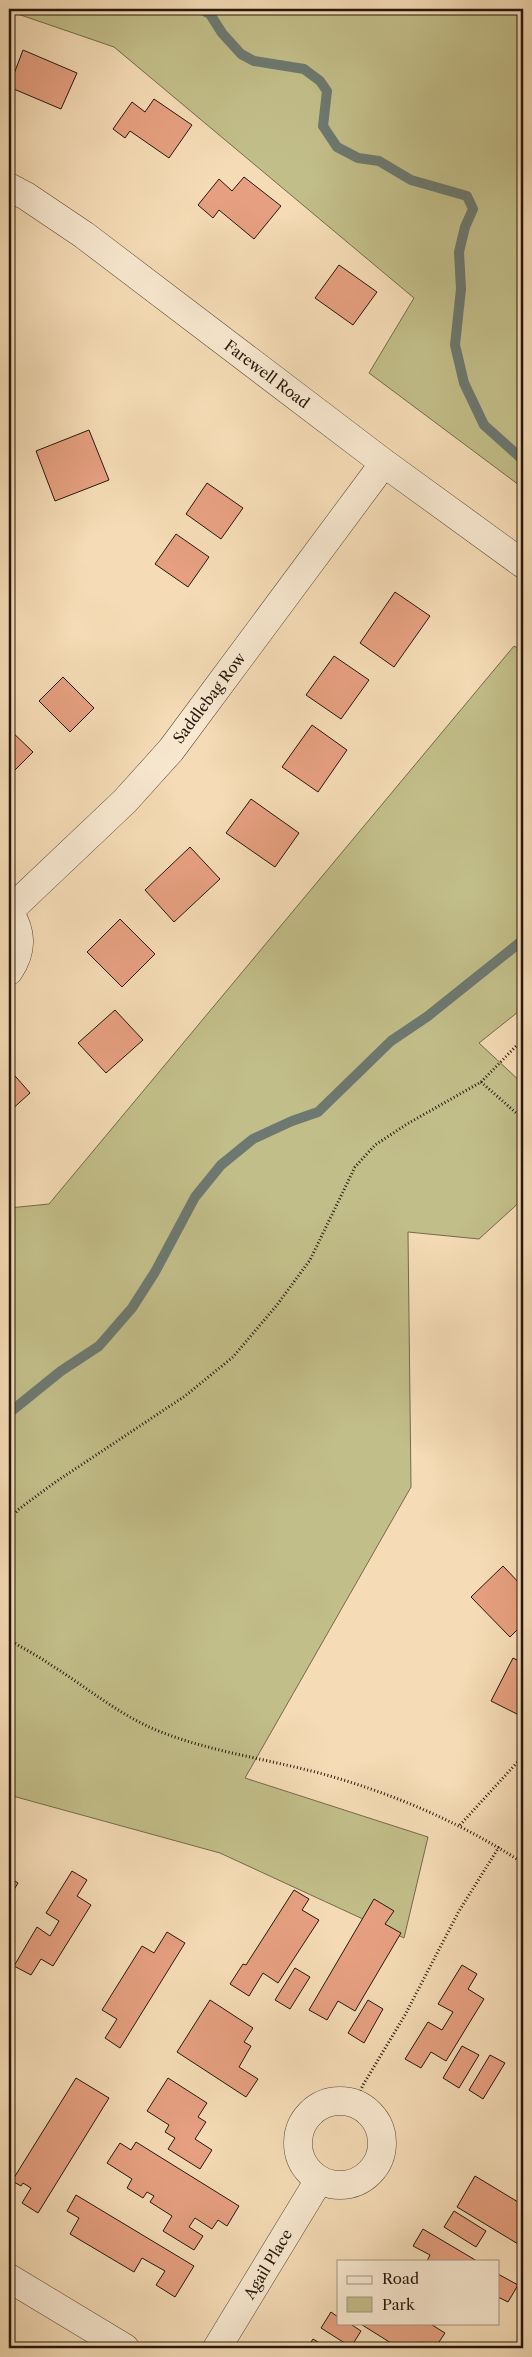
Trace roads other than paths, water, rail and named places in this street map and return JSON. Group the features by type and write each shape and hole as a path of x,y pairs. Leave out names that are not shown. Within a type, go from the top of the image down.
{"street":[{"name":"Farewell Road","path":"9,187 26,196 84,236 384,463 523,564"},
{"name":"Saddlebag Row","path":"9,971 18,954 20,937 17,924 9,911 125,801 171,750 384,463"},
{"path":"342,2101 355,2104 367,2111 376,2121 382,2134 379,2162 371,2173 359,2181 346,2185 332,2185 319,2180 308,2171 301,2159 298,2146 299,2132 306,2119 321,2106 342,2101"},
{"name":"Agail Place","path":"218,2348 319,2180"},
{"path":"9,2278 125,2348"}],"waterway":[{"path":"200,9 210,14 222,33 241,54 254,61 304,69 320,81 327,91 323,126 337,147 358,158 379,161 411,180 467,196 473,209 465,227 459,252 461,289 455,345 464,383 484,425 523,460"},
{"path":"9,1413 61,1371 99,1346 132,1308 155,1272 195,1197 221,1165 253,1139 292,1121 318,1112 391,1041 428,1016 523,940"}]}
